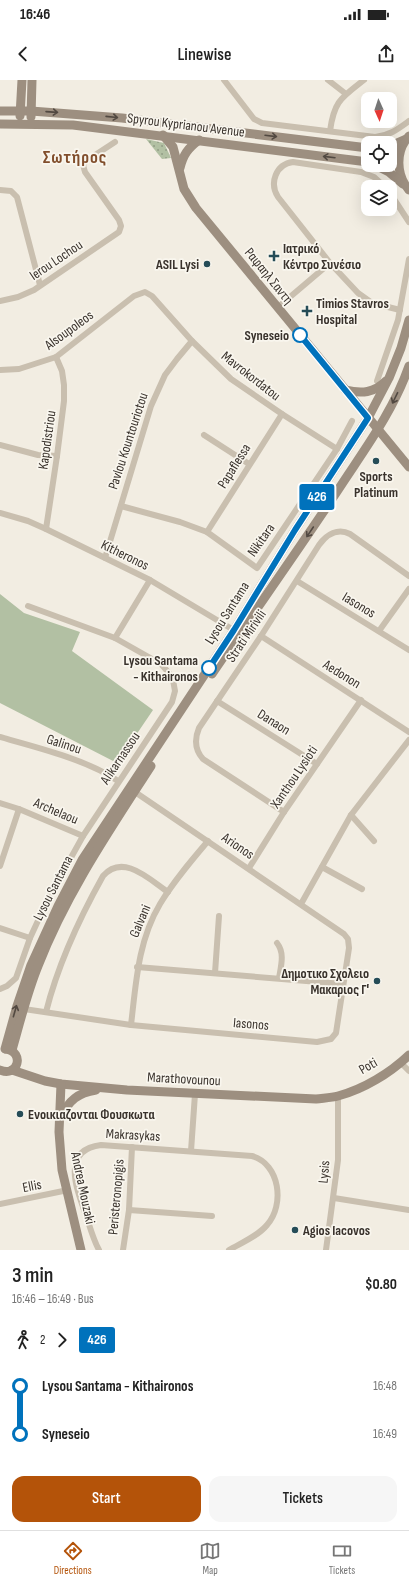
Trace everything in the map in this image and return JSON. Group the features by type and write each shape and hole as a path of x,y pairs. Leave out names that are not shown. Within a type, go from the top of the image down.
{"main road":[{"path":"20,123 22,80"},
{"path":"31,124 32,80"},
{"name":"Spyrou Kyprianou Avenue","path":"0,111 20,110 122,118 361,147"},
{"name":"Spyrou Kyprianou Avenue","path":"0,124 20,123 73,125 163,135 361,161"},
{"name":"Ραφαηλ Σαντη","path":"163,135 173,147 184,189 196,208 409,467"},
{"path":"397,142 408,137"},
{"path":"407,188 400,174 399,162 401,150 408,137"},
{"path":"180,172 182,160 189,146 199,140"},
{"path":"389,172 407,188"},
{"name":"Lysou Santama","path":"237,632 295,530 368,418 389,378 401,348 409,320"},
{"name":"Lysou Santama","path":"6,1050 17,1006 31,965 58,906 82,860 171,734 237,632 307,536 378,429 397,394 409,366"},
{"path":"345,390 358,392 372,391 381,386 389,378"},
{"name":"Lysou Santama","path":"6,1050 24,1008 41,960 78,882 132,790"},
{"path":"6,1050 17,1056 18,1060 30,1076"},
{"name":"Poti","path":"338,1096 370,1083 401,1063 409,1055"},
{"path":"12,1070 17,1064 18,1060"},
{"name":"Marathovounou","path":"0,1070 5,1072 12,1070 45,1081 61,1084 113,1089 297,1099 316,1099 338,1096"},
{"name":"Andrea Mouzaki","path":"61,1084 59,1132 62,1170 68,1190 81,1250"},
{"path":"59,1120 67,1105 78,1095 88,1092 113,1089"}],"street":[{"path":"224,80 258,122 380,137 393,132 409,121"},
{"path":"328,80 346,94"},
{"path":"330,131 336,106 346,94 364,80"},
{"name":"Ierou Lochou","path":"0,301 18,297 40,286 116,235 120,230 119,220 86,172 83,165 86,161 115,142"},
{"path":"377,180 374,177 361,172 296,163 286,164 280,169 274,180 275,192 330,263 358,294 367,301 377,305 400,310"},
{"path":"0,190 11,191 17,197 40,286"},
{"path":"397,204 409,222"},
{"path":"377,381 390,346 400,310 409,260"},
{"path":"277,308 330,263"},
{"name":"Mavrokordatou","path":"144,292 156,299 192,341 231,379 337,449"},
{"name":"Alsoupoleos","path":"0,370 19,369 56,357 134,296 144,292"},
{"name":"Pavlou Kountouriotou","path":"105,558 148,413 157,391 174,363 192,341"},
{"name":"Kapodistriou","path":"46,528 63,410 64,385 62,371 56,357"},
{"name":"Papaflessa","path":"207,532 282,414"},
{"name":"Nikitara","path":"121,506 180,522 207,532 257,568 337,449 352,420"},
{"path":"204,435 249,464"},
{"path":"0,445 38,455 57,456"},
{"name":"Kitheronos","path":"0,512 46,528 150,580 237,632"},
{"name":"Strati Mirivili","path":"284,812 203,759 199,754 195,741 197,731 261,636 322,541 327,536 336,532 350,534 409,576"},
{"path":"114,638 150,580"},
{"name":"Iasonos","path":"297,581 409,650"},
{"path":"380,631 409,589"},
{"name":"Alikarnassou","path":"0,989 8,986 16,978 30,938 52,892 83,836 118,781 172,702 175,686 170,673 161,664 114,638 28,606"},
{"name":"Aedonon","path":"261,636 409,732"},
{"name":"Xanthou Lysioti","path":"249,868 284,812 361,700"},
{"name":"Danaon","path":"217,701 318,764"},
{"name":"Galinou","path":"0,737 83,763 108,774 118,781"},
{"path":"301,904 351,815 409,740"},
{"name":"Arionos","path":"132,790 333,925"},
{"name":"Archelaou","path":"0,803 19,809 83,836"},
{"name":"Archelaou","path":"0,866 19,809"},
{"path":"351,815 374,840"},
{"name":"Galvani","path":"131,1025 137,967 148,930 157,909 168,892 208,841"},
{"path":"46,1012 54,982 77,926 103,876 108,871 118,867 132,868 168,892"},
{"path":"322,867 362,889"},
{"path":"215,973 219,916"},
{"name":"Iasonos","path":"24,1008 131,1025 317,1042 327,1041 336,1033 349,942 344,934 333,925"},
{"path":"0,928 30,938"},
{"path":"277,943 280,947 282,956 279,978"},
{"path":"137,967 343,984"},
{"path":"401,1063 409,1071"},
{"path":"191,1151 195,1094"},
{"name":"Lysis","path":"326,1250 338,1160 338,1096"},
{"name":"Makrasykas","path":"99,1250 76,1188 74,1177 75,1165 80,1155 94,1146 101,1145 191,1151 257,1158 265,1163 274,1176 277,1186 277,1199 274,1214 270,1222 259,1232 229,1250"},
{"name":"Peristeronopigis","path":"123,1250 129,1210 132,1147"},
{"name":"Ellis","path":"0,1204 68,1190"},
{"path":"334,1198 409,1210"},
{"path":"129,1210 212,1216"}],"green space":[{"path":"146,139 164,143 171,158 162,159"},
{"path":"0,594 24,613 80,632 72,651 153,710 117,763 0,703"}],"bus line":[{"name":"426","path":"209,668 295,530 368,418 300,335"}],"place":[{"name":"Ιατρικό Κέντρο Συνέσιο","path":"274,256"},
{"name":"ASIL Lysi","path":"207,264"},
{"name":"Timios Stavros Hospital","path":"307,311"},
{"name":"Syneseio","path":"300,335"},
{"name":"Sports Platinum","path":"376,461"},
{"name":"Lysou Santama - Kithaironos","path":"209,668"},
{"name":"Δημοτικο Σχολειο Μακαριος Γ'","path":"377,981"},
{"name":"Ενοικιαζονται Φουσκωτα","path":"20,1114"},
{"name":"Agios Iacovos","path":"295,1230"}],"district":[{"name":"Σωτήρος","path":"75,157"}]}
